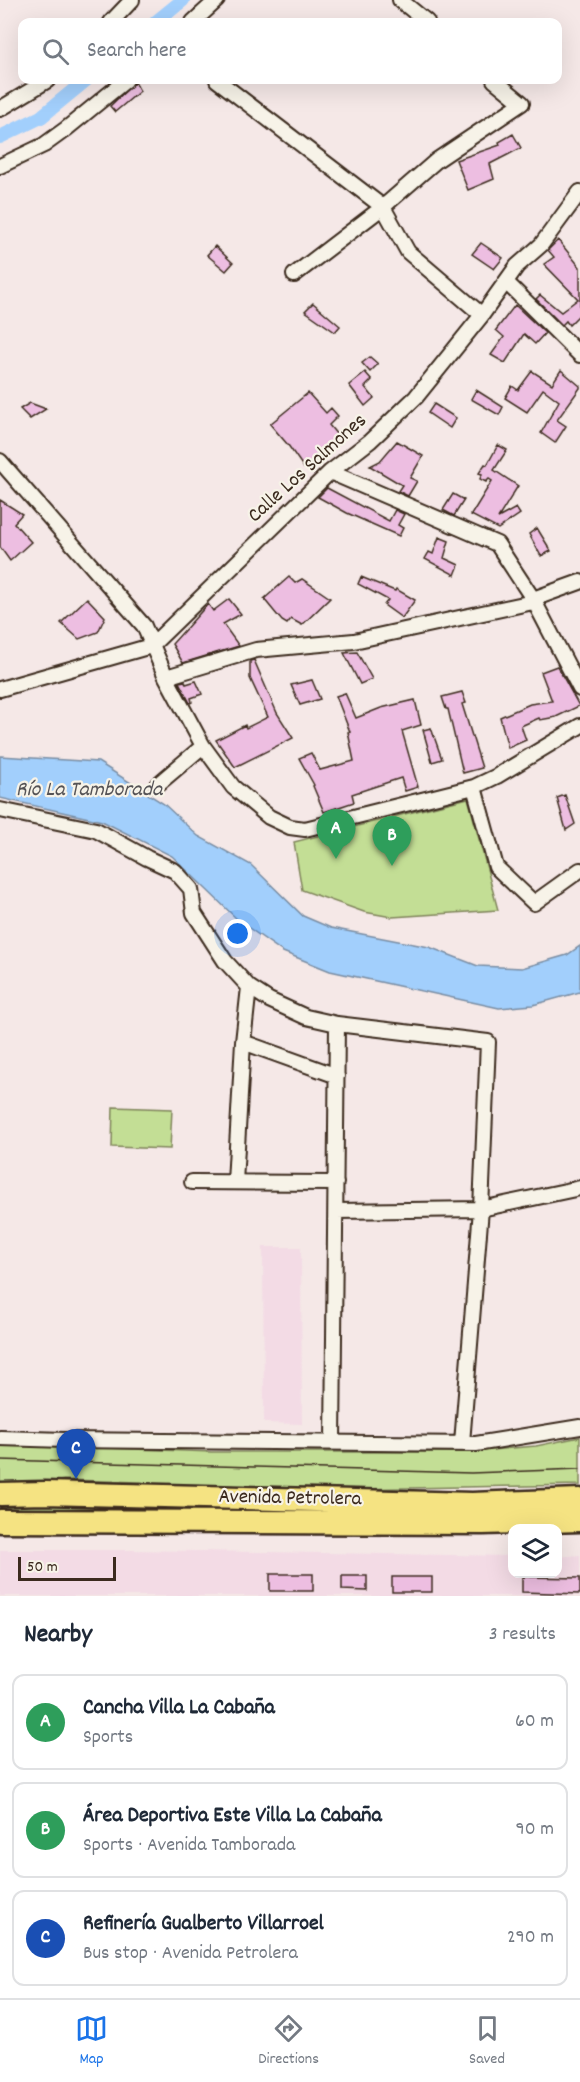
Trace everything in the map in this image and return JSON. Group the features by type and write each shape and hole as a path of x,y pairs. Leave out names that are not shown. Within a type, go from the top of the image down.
{"highway":[{"name":"Avenida Petrolera","path":"0,1494 57,1493 472,1504 580,1500"},
{"name":"Avenida Petrolera","path":"0,1521 483,1523 580,1520"}],"street":[{"path":"115,18 132,0"},
{"path":"197,18 217,0"},
{"path":"400,0 422,18"},
{"path":"0,109 41,84"},
{"path":"0,166 44,145 121,84"},
{"path":"222,84 383,207 408,252 482,315"},
{"path":"294,275 383,207 437,160 522,103 499,84"},
{"name":"Calle Los Salmones","path":"0,689 151,646 330,472 370,441 417,397 518,266 541,245 580,192"},
{"path":"506,282 573,340 580,355"},
{"path":"0,461 144,626 166,677 203,746 232,787 269,818 290,827 305,830 474,787 497,776 580,726"},
{"path":"330,472 497,544 533,601 580,689"},
{"path":"166,677 256,650 354,641 533,601 580,582"},
{"path":"157,784 203,746"},
{"path":"474,787 496,867 534,903 580,870"},
{"path":"0,810 96,830 175,871 191,890 194,913 225,961 249,987 270,1000 306,1017 337,1024 488,1042 482,1209 462,1443"},
{"path":"235,1182 243,1042 249,987"},
{"path":"333,1443 337,1024"},
{"path":"243,1042 338,1076"},
{"path":"192,1182 336,1183"},
{"path":"336,1210 482,1209 580,1188"},
{"path":"0,1438 476,1444 580,1427"}],"shaded area":[{"path":"263,1247 301,1247 302,1424 264,1423"},
{"path":"0,1550 508,1556 508,1578 562,1578 562,1557 580,1555 580,1596 0,1596"}],"green space":[{"path":"468,798 498,910 392,917 364,912 302,890 294,842"},
{"path":"113,1107 172,1109 170,1149 112,1147"},
{"path":"580,1437 580,1485 351,1489 164,1487 141,1482 64,1480 42,1484 0,1482 0,1444 212,1452 468,1452 536,1446"},
{"path":"0,1504 580,1513 0,1514"}],"water":[{"name":"Río La Tamborada","path":"0,756 98,762 164,804 198,836 251,865 303,916 331,928 429,947 478,966 522,968 567,955 580,946 580,992 533,1005 499,1008 330,971 283,952 239,921 172,856 102,821 0,798"}],"building":[{"path":"133,84 136,84 140,91 115,112 110,106"},
{"path":"513,134 521,148 490,164 494,179 468,190 456,160 500,145 499,142"},
{"path":"558,240 580,267 580,314 569,325 566,321 562,325 536,299 540,295 561,312 578,299 544,264 554,257 548,250"},
{"path":"481,243 503,258 494,269 472,254"},
{"path":"215,246 233,263 226,271 207,255"},
{"path":"313,303 340,326 335,332 305,311"},
{"path":"515,305 545,333 535,344 524,334 505,363 491,355 504,337 496,330"},
{"path":"370,357 378,364 370,372 362,363"},
{"path":"561,370 580,388 557,420 566,426 555,443 541,433 559,401 543,389 527,412 505,398 512,386 518,390 532,371 552,384"},
{"path":"365,372 372,380 365,387 374,398 365,406 349,385"},
{"path":"476,390 503,407 499,415 471,399"},
{"path":"308,393 326,413 331,408 338,416 329,425 342,441 304,468 270,424"},
{"path":"30,403 46,409 30,419 20,409"},
{"path":"434,404 456,418 450,428 428,413"},
{"path":"397,441 423,456 410,478 417,481 408,496 398,491 402,485 370,466 380,461"},
{"path":"498,445 507,450 494,470 518,486 498,518 516,508 520,514 498,529 471,515 492,481 489,479 486,482 480,479 482,474 479,473 485,464 487,465"},
{"path":"327,488 389,521 395,510 404,514 398,525 403,528 399,536 347,513 318,497"},
{"path":"453,494 464,500 454,516 443,510"},
{"path":"0,500 22,514 14,523 31,542 10,561 0,547"},
{"path":"537,528 551,551 541,556 529,534"},
{"path":"439,537 449,541 444,558 459,565 455,575 425,559 429,552 433,554"},
{"path":"289,577 295,583 302,579 330,598 302,625 291,619 287,624 282,621 264,599"},
{"path":"361,577 395,591 396,589 415,600 402,618 384,605 388,600 358,584"},
{"path":"87,598 105,617 98,632 79,639 61,623"},
{"path":"229,599 241,614 223,624 239,646 183,663 172,644 208,604 213,611"},
{"path":"357,652 372,679 360,684 344,653"},
{"path":"254,660 277,713 293,738 235,767 216,740 245,725 246,728 268,717 250,678 250,661"},
{"path":"557,666 579,706 556,717 540,720 539,718 521,726 526,740 508,748 500,717 530,704 552,701 541,672"},
{"path":"312,680 320,699 300,705 291,685"},
{"path":"185,681 186,684 196,681 202,694 191,698 190,703 179,682"},
{"path":"462,692 466,703 462,704 482,768 463,773 448,709 442,697"},
{"path":"345,693 356,718 381,708 415,700 421,725 402,731 418,787 405,791 401,778 352,794 354,802 324,812 314,785 299,758 311,753 320,770 354,761 348,732 350,732 336,696"},
{"path":"431,728 442,759 432,762 423,730"},
{"path":"565,795 575,824 566,830 557,798"},
{"path":"270,1574 313,1574 313,1591 270,1591"},
{"path":"342,1576 367,1576 367,1591 342,1590"},
{"path":"392,1577 432,1577 432,1592 392,1592"},
{"path":"522,1578 580,1578 580,1594 522,1592"}],"waterway":[{"path":"161,18 183,0"},
{"path":"0,137 41,117 81,84"}],"tram line":[{"path":"0,1460 471,1473 580,1469"}],"place":[{"name":"Cancha Villa La Cabaña","path":"336,859"},
{"name":"Área Deportiva Este Villa La Cabaña","path":"392,866"},
{"name":"Refinería Gualberto Villarroel","path":"76,1479"}]}
